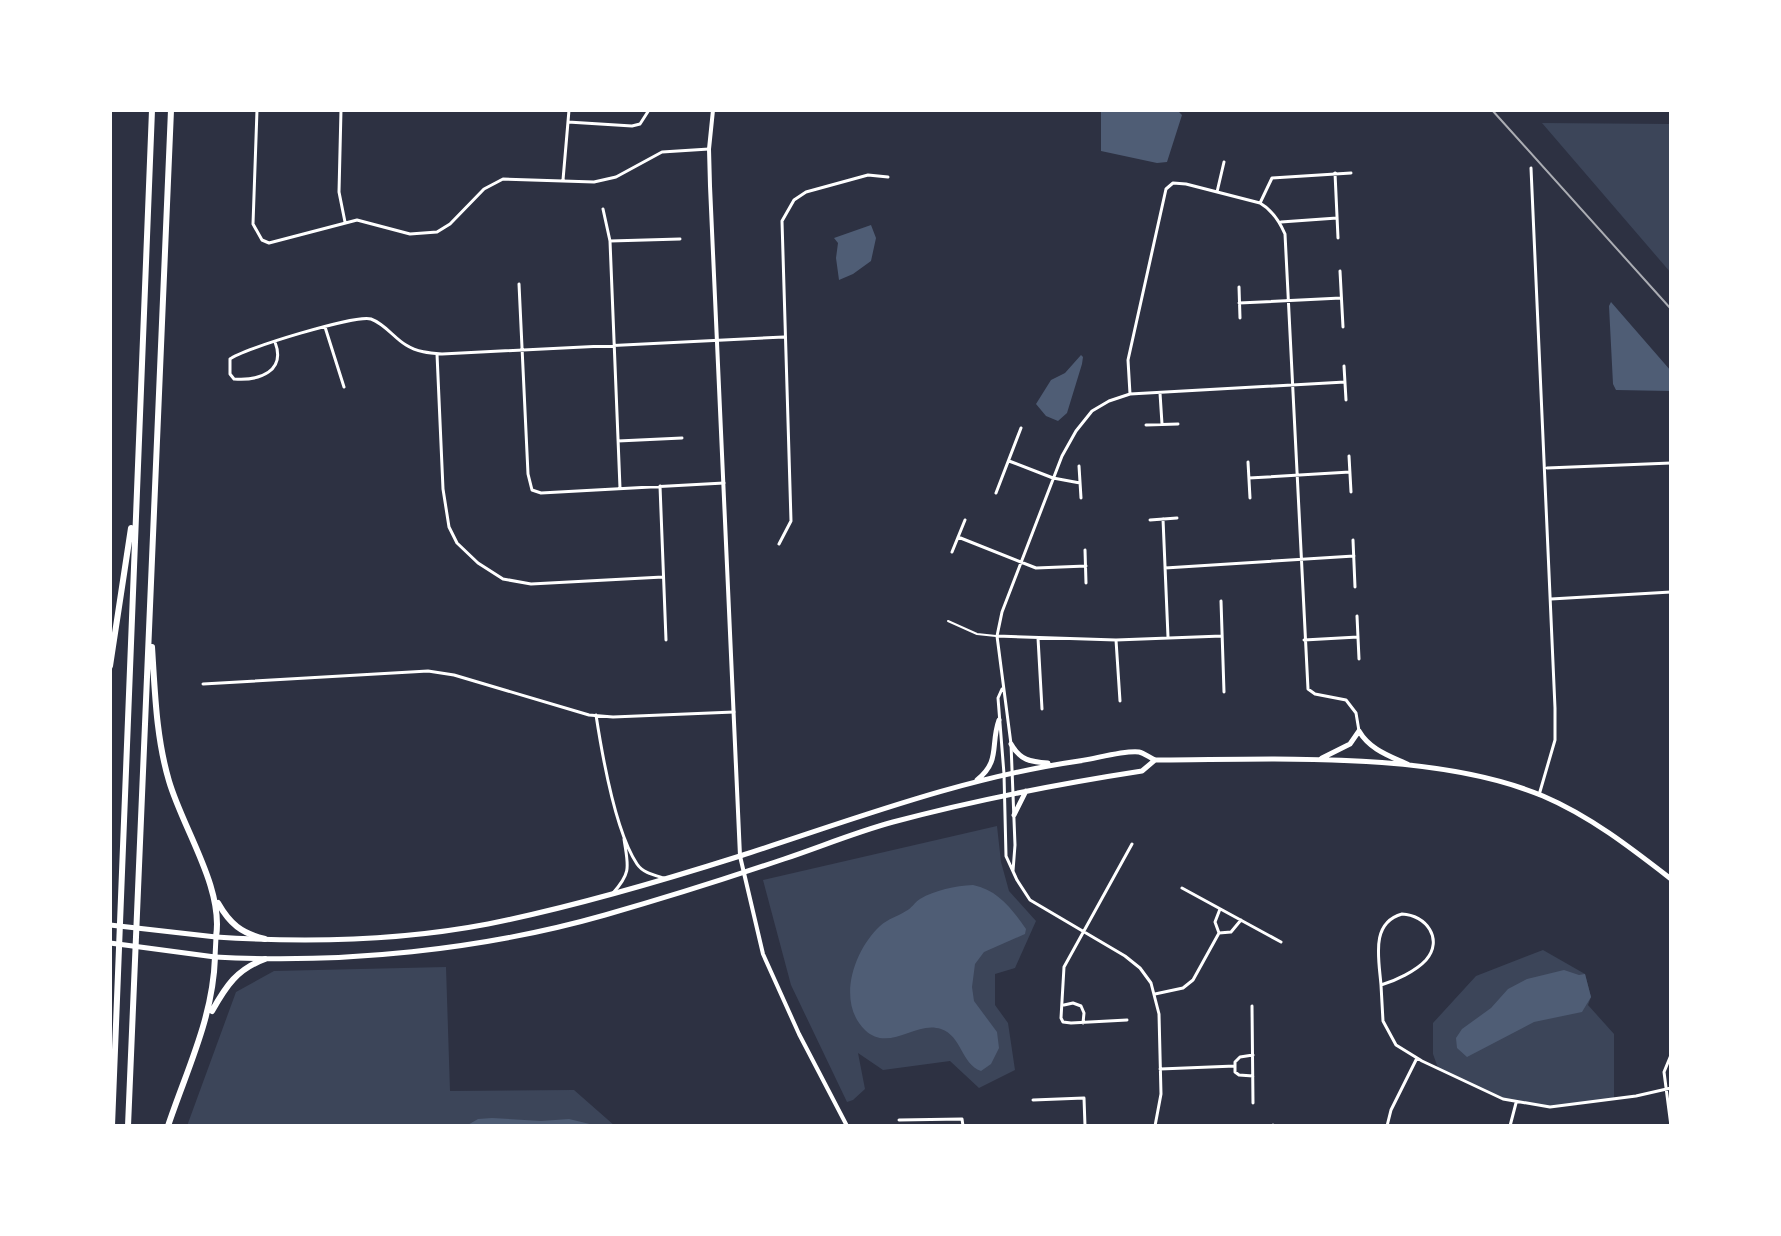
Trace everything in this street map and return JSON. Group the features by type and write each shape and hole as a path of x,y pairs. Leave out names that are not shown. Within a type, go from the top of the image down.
{"highway":[{"path":"112,1126 152,110"},
{"path":"128,1126 171,110"},
{"path":"110,666 136,497"},
{"path":"150,622 156,714 165,766 181,816 214,896 218,913 216,937"},
{"path":"214,896 234,926 265,939"},
{"path":"168,1126 206,1021 215,957"},
{"path":"206,1021 231,979 249,965 265,959"}],"main road":[{"path":"976,781 987,772 994,759 999,720"},
{"path":"1317,760 1350,744 1359,731 1365,742 1374,749 1414,767"},
{"path":"1011,744 1027,761 1057,764"},
{"path":"110,925 216,937 265,939 427,934 489,923 613,893 976,781 1057,764 1139,752 1155,760 1317,760 1414,767 1477,776 1539,795 1594,824 1671,879"},
{"path":"110,943 215,957 265,959 373,955 516,936 603,916 890,823 1027,790 1142,771 1155,760"},
{"path":"1014,815 1027,790"},
{"path":"215,957 216,937"}],"street":[{"path":"257,110 253,224 255,233 269,243 357,220 410,234 437,232 450,224 493,183 514,178 594,182 616,177 662,152 709,149"},
{"path":"341,110 339,192 345,222"},
{"path":"563,180 569,110"},
{"path":"568,122 632,126 645,120 649,110"},
{"path":"713,110 709,149 740,856 763,954 799,1034 847,1126"},
{"path":"1217,192 1224,162"},
{"path":"1531,168 1555,740 1539,795"},
{"path":"1335,173 1338,238"},
{"path":"1260,203 1272,178 1351,173"},
{"path":"779,544 791,521 782,231 787,210 794,200 806,192 868,175 888,177"},
{"path":"1130,394 1128,360 1166,189 1173,183 1260,203 1268,208 1285,234 1308,689 1315,694 1346,700 1356,713 1359,731"},
{"path":"603,209 610,241 620,488"},
{"path":"1280,223 1337,218"},
{"path":"610,241 680,239"},
{"path":"1340,271 1343,327"},
{"path":"519,284 528,474 532,490 541,493 724,483"},
{"path":"1239,287 1240,318"},
{"path":"1239,303 1341,298"},
{"path":"275,342 279,358 277,366 243,379 234,379 230,374 230,359 236,354 275,342 325,327 360,317 373,319 406,345 437,354 784,337"},
{"path":"325,327 344,387"},
{"path":"437,354 443,489 449,527 457,543 478,563 503,579 531,584 663,577"},
{"path":"1344,366 1346,400"},
{"path":"1013,871 1013,773 1008,705 997,636 1002,612 1053,478 1076,431 1092,411 1130,394 1345,382"},
{"path":"1160,393 1162,424"},
{"path":"1146,425 1178,424"},
{"path":"996,493 1021,428"},
{"path":"618,441 682,438"},
{"path":"1349,456 1351,492"},
{"path":"1009,461 1053,478 1080,483"},
{"path":"1248,462 1250,498"},
{"path":"1545,468 1671,463"},
{"path":"1079,466 1081,498"},
{"path":"1249,478 1350,472"},
{"path":"660,486 666,640"},
{"path":"1150,520 1177,518"},
{"path":"1163,519 1168,637"},
{"path":"952,552 965,520"},
{"path":"958,537 1036,568 1086,566"},
{"path":"1353,540 1355,587"},
{"path":"1085,550 1086,583"},
{"path":"1165,568 1354,556"},
{"path":"1551,599 1671,592"},
{"path":"1221,601 1224,692"},
{"path":"1357,616 1359,659"},
{"path":"997,636 1116,640 1222,636"},
{"path":"1304,640 1358,637"},
{"path":"1038,638 1042,709"},
{"path":"1116,640 1120,701"},
{"path":"203,684 428,671 454,675 589,715 613,717 734,712"},
{"path":"1003,688 998,698 1004,774 1005,847 1013,871 1030,900 1131,960 1145,973 1155,994 1160,1069 1161,1094 1155,1126"},
{"path":"596,715 603,762 623,831 637,864 644,871 664,878"},
{"path":"613,893 628,871 623,831"},
{"path":"1127,1020 1063,1022 1062,1006 1064,967 1132,844"},
{"path":"1182,888 1281,942"},
{"path":"1155,994 1183,988 1193,980 1219,933 1215,922 1220,909"},
{"path":"1381,985 1392,982 1423,963 1430,953 1432,936 1428,925 1418,918 1406,914 1395,916 1382,928 1378,941 1382,1016 1386,1030 1396,1045 1486,1092 1516,1103 1540,1107 1570,1106 1671,1088"},
{"path":"1219,933 1231,932 1241,920"},
{"path":"1062,1006 1073,1003 1081,1006 1083,1023"},
{"path":"1252,1006 1253,1103"},
{"path":"1253,1055 1243,1055 1235,1062 1235,1072 1253,1076"},
{"path":"1671,1055 1664,1072 1671,1126"},
{"path":"1387,1126 1391,1110 1417,1058"},
{"path":"1160,1069 1235,1066"},
{"path":"1033,1100 1084,1098 1085,1126"},
{"path":"1510,1126 1516,1103"},
{"path":"899,1120 962,1119 963,1126"}],"lane":[{"path":"948,621 977,634 997,636"}],"shaded area":[{"path":"1101,110 1179,112 1182,115 1167,162 1157,163 1101,151"},
{"path":"1542,123 1671,124 1671,273"},
{"path":"871,225 876,238 871,261 839,280 836,258 838,243 834,238"},
{"path":"1611,302 1671,371 1671,391 1616,390 1613,384"},
{"path":"1081,355 1082,364 1067,413 1058,421 1046,416 1036,404 1051,380 1065,373"},
{"path":"997,826 1001,862 1009,891 1036,921 1015,968 995,974 995,1005 1008,1023 1015,1070 979,1088 950,1061 883,1070 858,1053 865,1089 847,1102 791,985 763,880"},
{"path":"973,885 997,896 1026,929 1025,934 984,952 975,964 974,1001 997,1032 999,1048 991,1064 981,1071 969,1062 953,1038 941,1029 932,1027 893,1037 874,1036 856,1018 850,991 856,962 880,926 926,896 945,889"},
{"path":"1543,950 1585,974 1591,997 1588,1005 1614,1034 1614,1099 1557,1106 1525,1104 1486,1092 1438,1068 1433,1054 1433,1023 1476,976"},
{"path":"446,967 450,1091 574,1090 615,1126 187,1126 236,992 274,971"},
{"path":"1564,970 1585,974 1591,997 1582,1012 1534,1022 1467,1057 1457,1048 1456,1038 1462,1029 1491,1008 1508,989 1527,979"},
{"path":"478,1119 569,1119 598,1126 466,1126"}],"railway":[{"path":"1492,110 1671,309"}]}
